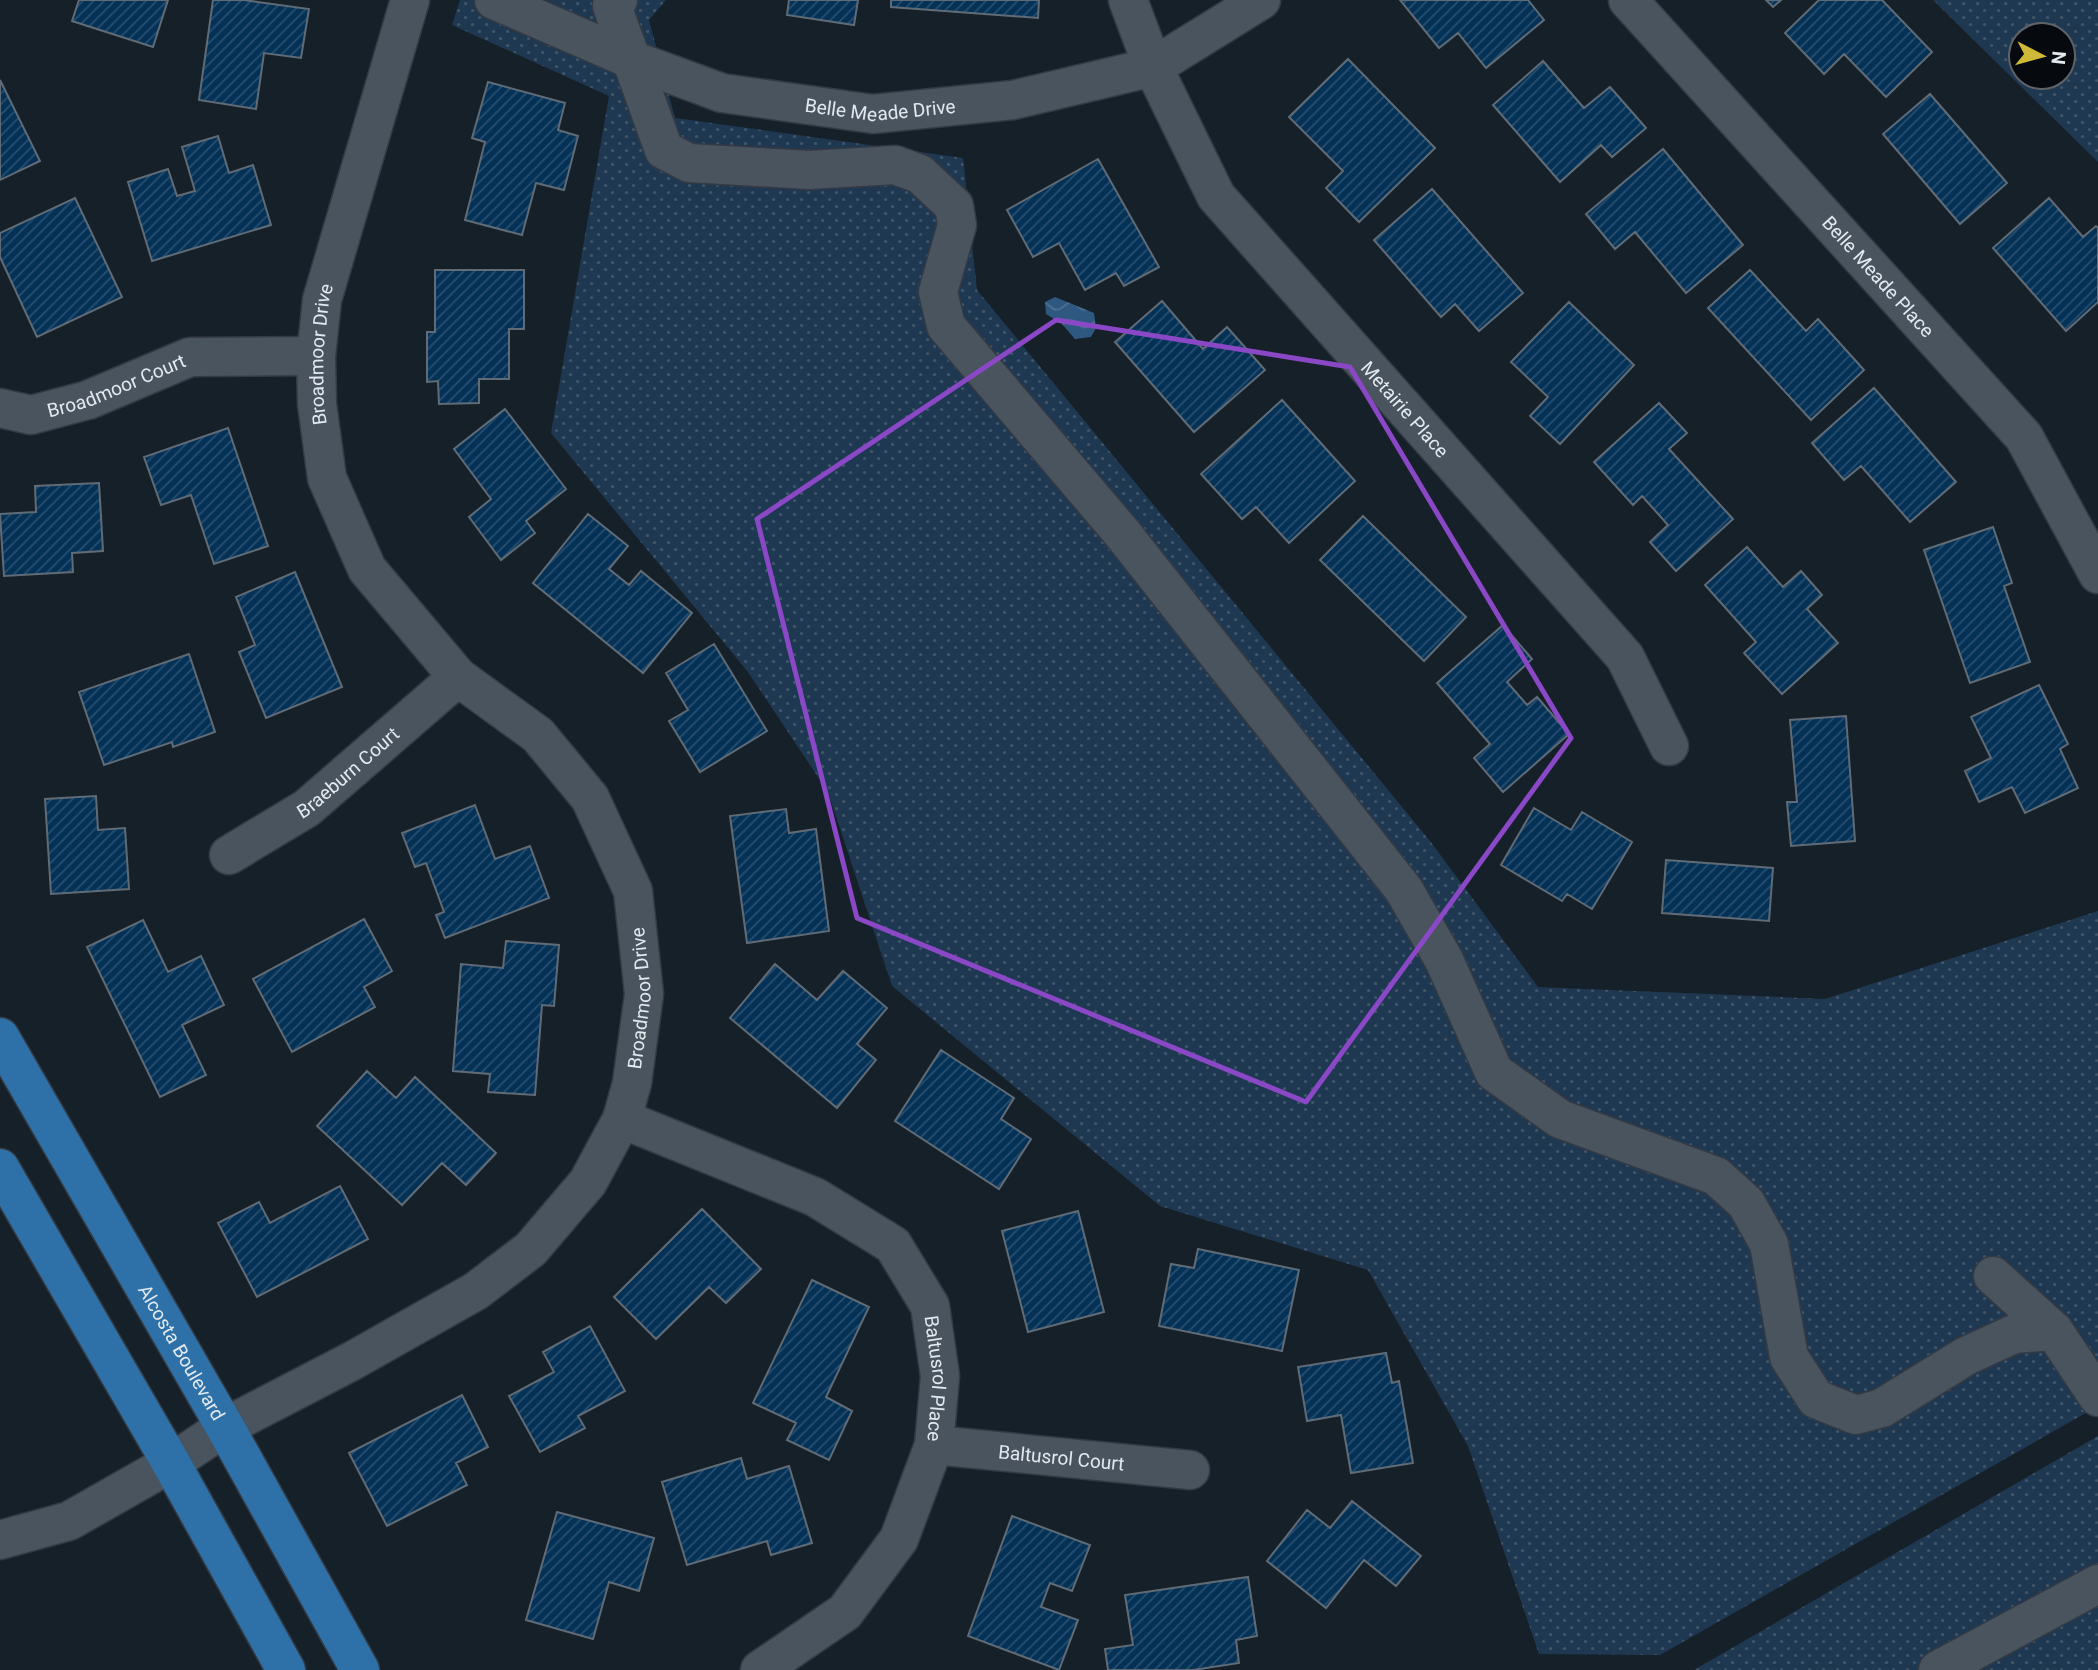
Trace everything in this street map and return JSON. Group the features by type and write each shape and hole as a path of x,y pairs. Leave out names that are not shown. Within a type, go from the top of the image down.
{"main road":[{"name":"Alcosta Boulevard","path":"0,1037 225,1426 360,1670"},
{"path":"0,1168 171,1463 286,1670"}],"street":[{"name":"Broadmoor Drive","path":"0,1540 69,1521 171,1463 225,1426 352,1361 476,1291 531,1249 588,1182 622,1119 632,1083 644,994 633,891 590,798 538,735 458,677 367,569 327,478 317,404 316,356 322,300 410,0"},
{"name":"Belle Meade Drive","path":"494,0 635,61 722,93 873,114 1013,100 1153,67 1261,0"},
{"path":"618,0 612,6 635,61 664,150 689,163 808,170 895,165 920,174 939,188 954,206 957,225 938,292 946,326 1122,533 1404,890 1444,960 1494,1072 1560,1119 1716,1176 1746,1203 1769,1244 1789,1357 1816,1399 1856,1415 1882,1408 1966,1356 2014,1334 2054,1331"},
{"name":"Metairie Place","path":"1128,0 1153,67 1216,196 1625,657 1669,746"},
{"name":"Belle Meade Place","path":"1628,0 2024,437 2098,575"},
{"name":"Broadmoor Court","path":"0,408 31,415 88,400 190,357 316,356"},
{"name":"Braeburn Court","path":"229,855 307,808 458,677"},
{"name":"Baltusrol Place","path":"622,1119 815,1197 893,1245 930,1306 940,1376 934,1445 899,1539 845,1612 760,1670"},
{"path":"1993,1276 2054,1331 2098,1397"},
{"name":"Baltusrol Court","path":"934,1445 1190,1470"},
{"path":"1938,1670 2098,1584"}],"highlighted area":[{"path":"1056,320 1350,367 1571,738 1306,1102 857,918 757,519"}],"shaded area":[{"path":"460,0 666,0 649,20 675,118 963,158 977,290 1430,841 1538,987 1825,999 2098,911 2098,1406 1660,1655 1539,1654 1468,1446 1368,1270 1160,1206 892,986 828,792 748,672 551,433 609,96 452,25"},
{"path":"1933,0 2098,0 2098,162 2026,91 2077,91 2077,21 2007,21 2007,73"},
{"path":"2098,1436 2098,1670 1694,1670"}],"water":[{"path":"1055,297 1094,313 1096,328 1091,337 1075,339 1062,324 1046,314 1045,302"}],"building":[{"path":"79,0 168,0 153,47 72,21"},
{"path":"213,0 244,0 309,9 301,58 264,53 256,109 199,100"},
{"path":"789,0 858,0 854,25 787,15"},
{"path":"891,0 1039,0 1038,18 891,7"},
{"path":"1400,0 1528,0 1544,20 1486,68 1458,33 1439,48"},
{"path":"1766,0 1781,0 1773,7"},
{"path":"1819,0 1882,0 1932,52 1886,97 1844,54 1824,74 1785,33"},
{"path":"1348,59 1435,148 1359,222 1326,188 1343,171 1289,117"},
{"path":"1543,61 1584,108 1610,87 1646,128 1612,157 1601,145 1560,182 1493,105"},
{"path":"0,80 40,161 0,180"},
{"path":"488,82 565,103 558,130 578,136 564,190 536,183 522,235 465,220 485,142 472,138"},
{"path":"1930,94 2007,183 1960,224 1883,134"},
{"path":"218,136 229,173 253,165 271,225 152,261 128,182 168,169 177,196 195,191 182,147"},
{"path":"1663,149 1743,245 1686,293 1635,232 1615,249 1586,214"},
{"path":"1098,159 1159,267 1124,286 1116,273 1085,290 1059,243 1033,257 1007,210"},
{"path":"1432,189 1523,293 1479,331 1455,304 1441,317 1374,240"},
{"path":"75,198 122,297 37,337 0,257 0,233"},
{"path":"2049,198 2083,237 2096,226 2098,228 2098,302 2066,331 1993,248"},
{"path":"435,270 524,270 524,329 509,329 509,379 479,379 479,403 439,404 438,381 427,382 427,332 435,332"},
{"path":"1750,270 1806,331 1818,319 1864,370 1811,420 1708,308"},
{"path":"1162,301 1203,349 1227,327 1265,370 1194,432 1115,342"},
{"path":"1569,302 1634,365 1560,444 1530,416 1548,397 1511,362"},
{"path":"1874,388 1956,482 1910,522 1861,466 1844,480 1812,443"},
{"path":"1282,400 1355,481 1289,543 1256,507 1242,519 1201,474"},
{"path":"1659,403 1687,433 1669,449 1733,519 1676,571 1650,542 1668,525 1642,496 1633,505 1594,462"},
{"path":"505,409 566,489 526,521 535,533 501,560 469,517 491,499 454,449"},
{"path":"228,428 268,546 214,564 191,495 161,505 144,457"},
{"path":"99,483 103,551 72,553 73,572 4,576 0,514 36,512 35,486"},
{"path":"588,514 628,546 609,569 629,585 641,571 692,613 643,673 533,583"},
{"path":"1363,516 1466,617 1424,661 1320,560"},
{"path":"1993,527 2012,583 2004,586 2030,662 1970,683 1924,550"},
{"path":"1747,547 1783,587 1801,571 1822,595 1807,609 1838,643 1782,694 1744,653 1756,642 1705,585"},
{"path":"295,572 342,687 266,718 239,652 255,645 236,597"},
{"path":"1503,625 1532,659 1507,682 1527,705 1537,697 1569,734 1503,792 1474,758 1490,744 1437,683"},
{"path":"714,644 767,731 700,772 669,721 688,710 666,673"},
{"path":"189,654 215,732 173,747 172,742 104,765 79,692"},
{"path":"2039,685 2068,744 2060,749 2078,788 2025,813 2012,787 1979,802 1965,771 1991,758 1971,717"},
{"path":"1846,716 1855,841 1791,846 1787,802 1797,802 1790,720"},
{"path":"96,796 98,830 125,828 129,889 51,894 45,799"},
{"path":"475,805 495,859 530,846 549,898 445,938 436,915 444,912 426,863 415,867 402,833"},
{"path":"1534,808 1571,830 1582,812 1632,842 1592,909 1567,894 1562,901 1501,865"},
{"path":"786,809 789,833 816,829 829,931 747,943 730,816"},
{"path":"1666,860 1773,868 1769,921 1662,913"},
{"path":"364,919 392,971 364,987 375,1007 292,1052 253,979"},
{"path":"143,920 168,972 201,956 224,1005 182,1025 206,1075 160,1097 87,947"},
{"path":"506,941 559,945 554,1006 542,1005 535,1095 488,1092 490,1074 453,1071 461,964 503,968"},
{"path":"775,964 817,1000 843,971 887,1008 857,1044 876,1060 837,1108 730,1018"},
{"path":"941,1050 1014,1098 1001,1119 1031,1139 999,1189 895,1121"},
{"path":"367,1071 396,1098 415,1077 496,1153 466,1185 442,1163 402,1205 317,1126"},
{"path":"340,1186 368,1239 257,1297 218,1223 259,1202 270,1223"},
{"path":"702,1209 761,1269 726,1303 709,1287 656,1339 614,1297"},
{"path":"1078,1211 1104,1312 1028,1332 1002,1231"},
{"path":"1198,1249 1299,1270 1282,1351 1159,1326 1171,1264 1194,1268"},
{"path":"812,1280 869,1307 826,1397 852,1411 829,1460 787,1440 796,1423 753,1403"},
{"path":"590,1326 625,1391 578,1416 585,1428 540,1452 509,1396 554,1372 543,1352"},
{"path":"1386,1353 1392,1383 1399,1381 1413,1463 1351,1473 1341,1415 1307,1421 1298,1367"},
{"path":"462,1395 488,1447 456,1463 467,1485 387,1526 349,1453"},
{"path":"741,1458 747,1479 789,1466 812,1543 771,1555 767,1541 687,1565 662,1482"},
{"path":"1352,1501 1421,1556 1396,1586 1364,1560 1326,1608 1267,1561 1307,1510 1330,1528"},
{"path":"557,1512 654,1538 639,1591 609,1582 593,1639 526,1620"},
{"path":"1012,1516 1090,1545 1072,1591 1050,1583 1041,1607 1078,1620 1059,1670 968,1636"},
{"path":"1248,1577 1257,1636 1236,1640 1239,1663 1193,1670 1108,1670 1105,1649 1133,1645 1125,1595"}]}
